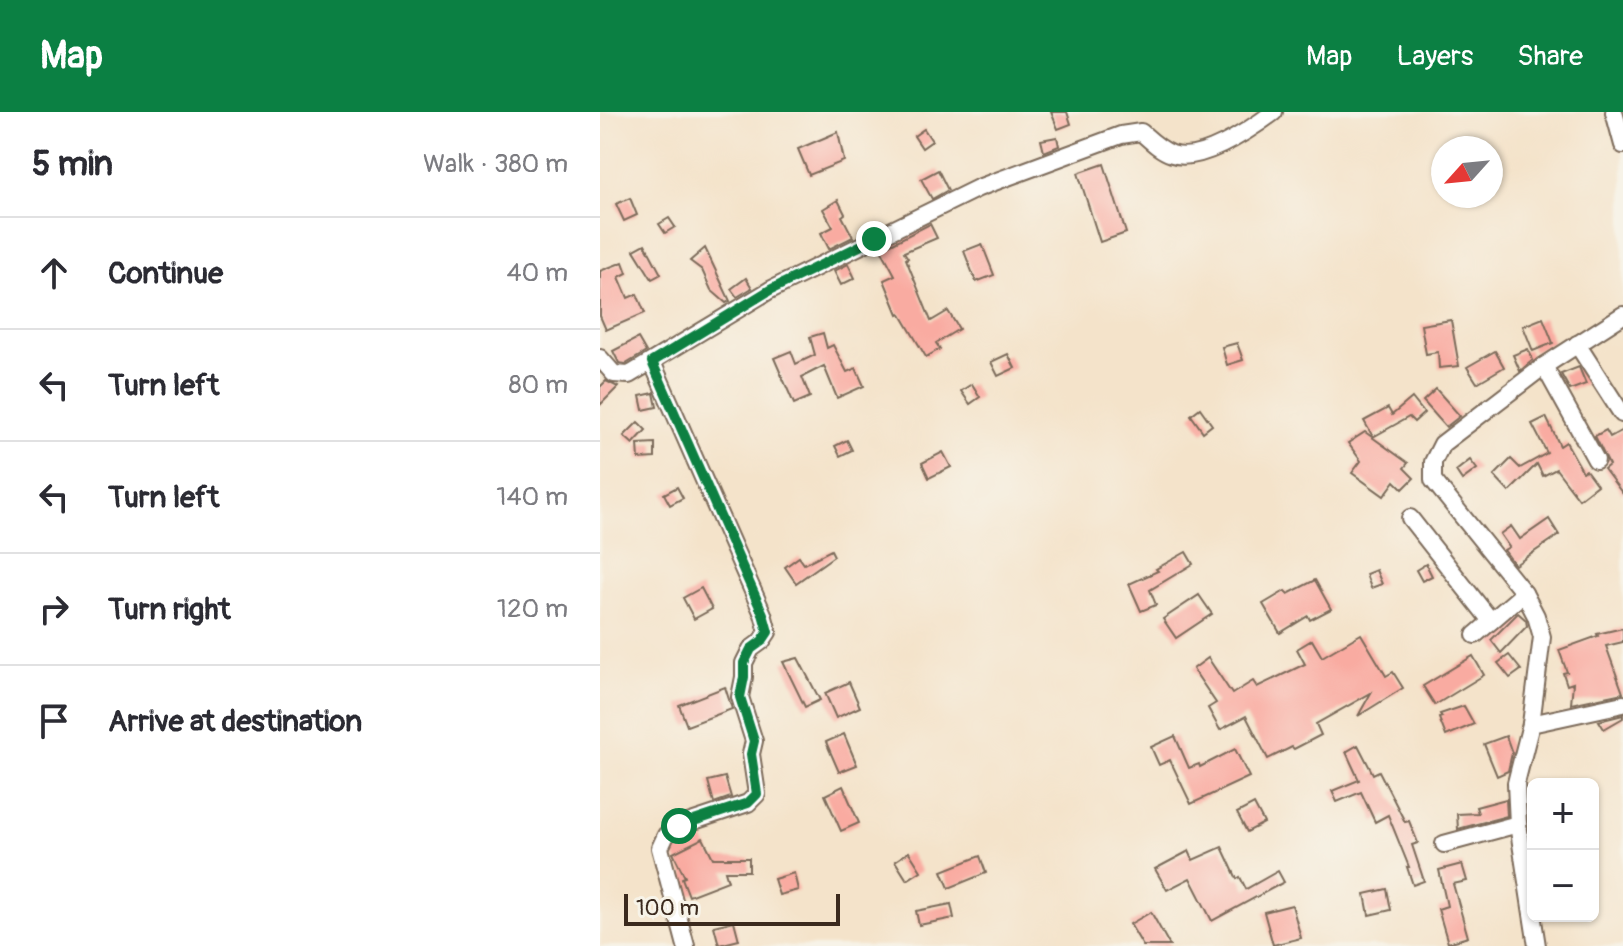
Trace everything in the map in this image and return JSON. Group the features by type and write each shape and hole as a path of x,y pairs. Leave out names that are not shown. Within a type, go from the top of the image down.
{"street":[{"path":"600,358 614,374 629,375 770,290 978,188 1121,135 1141,132 1163,150 1175,155 1197,154 1250,129 1274,112"},
{"path":"1614,112 1623,145"},
{"path":"1537,946 1518,824 1516,783 1531,724 1542,637 1524,593 1433,480 1433,462 1442,444 1544,366 1623,315"},
{"path":"1577,344 1622,414"},
{"path":"652,362 763,614 768,632 751,649 744,663 740,697 754,741 751,754 757,794 748,803 679,826 666,835 660,848 686,946"},
{"path":"1544,366 1596,460"},
{"path":"1410,518 1491,621"},
{"path":"1475,635 1524,593"},
{"path":"1531,724 1623,704"},
{"path":"1444,844 1518,824"}],"building":[{"path":"1051,112 1067,112 1071,124 1058,129"},
{"path":"924,129 932,141 922,148 914,136"},
{"path":"838,132 844,161 809,175 798,149"},
{"path":"1057,137 1059,146 1044,152 1041,140"},
{"path":"1104,164 1126,233 1100,242 1078,173"},
{"path":"938,170 948,190 932,199 921,179"},
{"path":"630,198 637,215 624,221 616,204"},
{"path":"838,200 853,237 829,249 821,233 833,227 823,209"},
{"path":"669,218 675,227 665,233 659,224"},
{"path":"930,224 937,238 904,252 931,321 948,311 959,329 936,343 940,349 926,357 898,314 884,280 895,275 881,249"},
{"path":"645,244 661,274 652,279 634,250"},
{"path":"982,244 994,275 976,282 964,251"},
{"path":"705,248 730,301 726,303 711,290 702,270 690,261"},
{"path":"623,262 627,273 619,277 628,298 637,294 645,313 606,330 600,316 600,271"},
{"path":"848,264 855,278 841,285 834,271"},
{"path":"746,278 752,288 737,297 731,289"},
{"path":"1543,318 1553,343 1533,351 1523,326"},
{"path":"1451,320 1459,366 1439,368 1438,352 1426,354 1421,325"},
{"path":"823,333 827,348 833,345 847,372 856,368 864,386 837,398 824,366 802,377 810,397 794,404 774,358 791,351 796,364 815,355 810,337"},
{"path":"638,338 646,352 626,364 619,363 613,351"},
{"path":"1237,343 1243,360 1227,365 1222,347"},
{"path":"1528,349 1533,360 1520,371 1513,355"},
{"path":"1495,351 1504,367 1477,383 1467,367"},
{"path":"1008,354 1015,368 998,376 991,362"},
{"path":"1579,367 1586,384 1570,390 1561,374"},
{"path":"606,381 618,387 600,405 600,387"},
{"path":"972,384 980,397 970,404 961,391"},
{"path":"1436,389 1460,416 1446,427 1423,401"},
{"path":"654,393 657,407 643,410 640,396"},
{"path":"1412,398 1424,413 1414,422 1409,417 1373,437 1364,421 1388,408 1392,415"},
{"path":"1200,408 1212,425 1203,432 1191,415"},
{"path":"1546,417 1560,446 1566,442 1583,472 1586,470 1597,485 1579,499 1556,469 1543,476 1537,464 1509,492 1494,476 1511,459 1520,468 1547,453 1532,424"},
{"path":"638,422 646,430 633,444 624,436"},
{"path":"1606,430 1610,437 1623,430 1623,494 1604,469 1609,465 1595,436"},
{"path":"1365,432 1408,463 1404,468 1414,478 1403,489 1395,481 1384,496 1352,473 1361,461 1348,443"},
{"path":"847,440 852,450 840,456 835,446"},
{"path":"655,443 655,458 639,459 638,444"},
{"path":"943,452 951,467 929,478 922,463"},
{"path":"1470,460 1477,469 1462,480 1456,471"},
{"path":"677,487 683,498 670,505 664,494"},
{"path":"1549,519 1559,535 1515,565 1504,550 1509,547 1500,534 1511,526 1520,539"},
{"path":"831,550 834,556 796,583 785,567 799,557 804,564"},
{"path":"1186,552 1193,564 1150,590 1156,605 1141,611 1129,584 1158,571 1156,569"},
{"path":"1426,564 1432,576 1422,581 1416,570"},
{"path":"1376,570 1382,584 1371,588 1366,574"},
{"path":"1315,580 1331,609 1310,620 1308,616 1280,633 1263,604 1285,591 1288,594"},
{"path":"701,588 712,609 694,619 683,598"},
{"path":"1199,595 1212,614 1176,638 1163,619"},
{"path":"1518,613 1526,620 1527,626 1501,653 1491,640"},
{"path":"1623,628 1623,642 1606,646 1623,693 1571,704 1573,683 1567,685 1563,673 1567,672 1559,650 1597,634"},
{"path":"1361,634 1386,676 1393,672 1403,688 1358,716 1371,693 1316,724 1321,735 1268,759 1246,716 1220,730 1208,708 1216,703 1193,669 1208,658 1232,694 1253,681 1257,687 1305,664 1297,649 1312,640 1322,657"},
{"path":"1509,655 1521,670 1510,678 1498,663"},
{"path":"1473,656 1484,675 1435,705 1423,686"},
{"path":"798,658 820,700 805,707 783,662"},
{"path":"849,682 860,707 836,718 825,693"},
{"path":"725,687 732,709 687,726 679,705"},
{"path":"1464,706 1474,724 1446,736 1440,714"},
{"path":"1623,715 1623,718 1604,729 1599,721"},
{"path":"844,734 857,765 839,772 826,742"},
{"path":"1175,736 1189,768 1199,764 1200,767 1235,749 1249,777 1191,804 1170,760 1159,765 1151,747"},
{"path":"1506,736 1512,753 1508,771 1497,776 1484,744"},
{"path":"1358,745 1373,774 1379,771 1405,822 1409,821 1418,843 1412,845 1424,881 1413,885 1388,815 1375,822 1361,792 1337,802 1332,791 1359,780 1346,752"},
{"path":"725,777 731,797 714,803 708,781"},
{"path":"843,786 859,823 841,831 825,795"},
{"path":"1506,799 1507,816 1458,829 1457,814 1478,813 1476,807"},
{"path":"1254,804 1264,823 1247,832 1237,813"},
{"path":"703,838 713,858 749,858 749,871 725,871 728,881 689,896 682,878 685,877 673,853"},
{"path":"1222,847 1237,879 1240,877 1246,889 1278,871 1284,882 1212,921 1190,878 1167,890 1155,869 1189,851 1193,860"},
{"path":"909,852 921,871 907,880 895,861"},
{"path":"980,856 986,873 949,888 942,871"},
{"path":"1462,864 1467,881 1453,884 1468,937 1448,943 1438,909 1447,906 1439,870"},
{"path":"794,873 798,890 779,895 774,879"},
{"path":"1387,889 1391,910 1369,915 1365,894"},
{"path":"951,904 954,918 919,925 916,911"},
{"path":"1292,905 1301,938 1273,945 1264,912"},
{"path":"1151,912 1170,946 1143,946 1130,924"},
{"path":"734,921 739,940 719,945 714,926"}],"route":[{"path":"679,826 748,803 757,794 751,754 754,741 740,697 744,663 751,649 768,632 763,614 652,362 770,290 874,239"}]}
